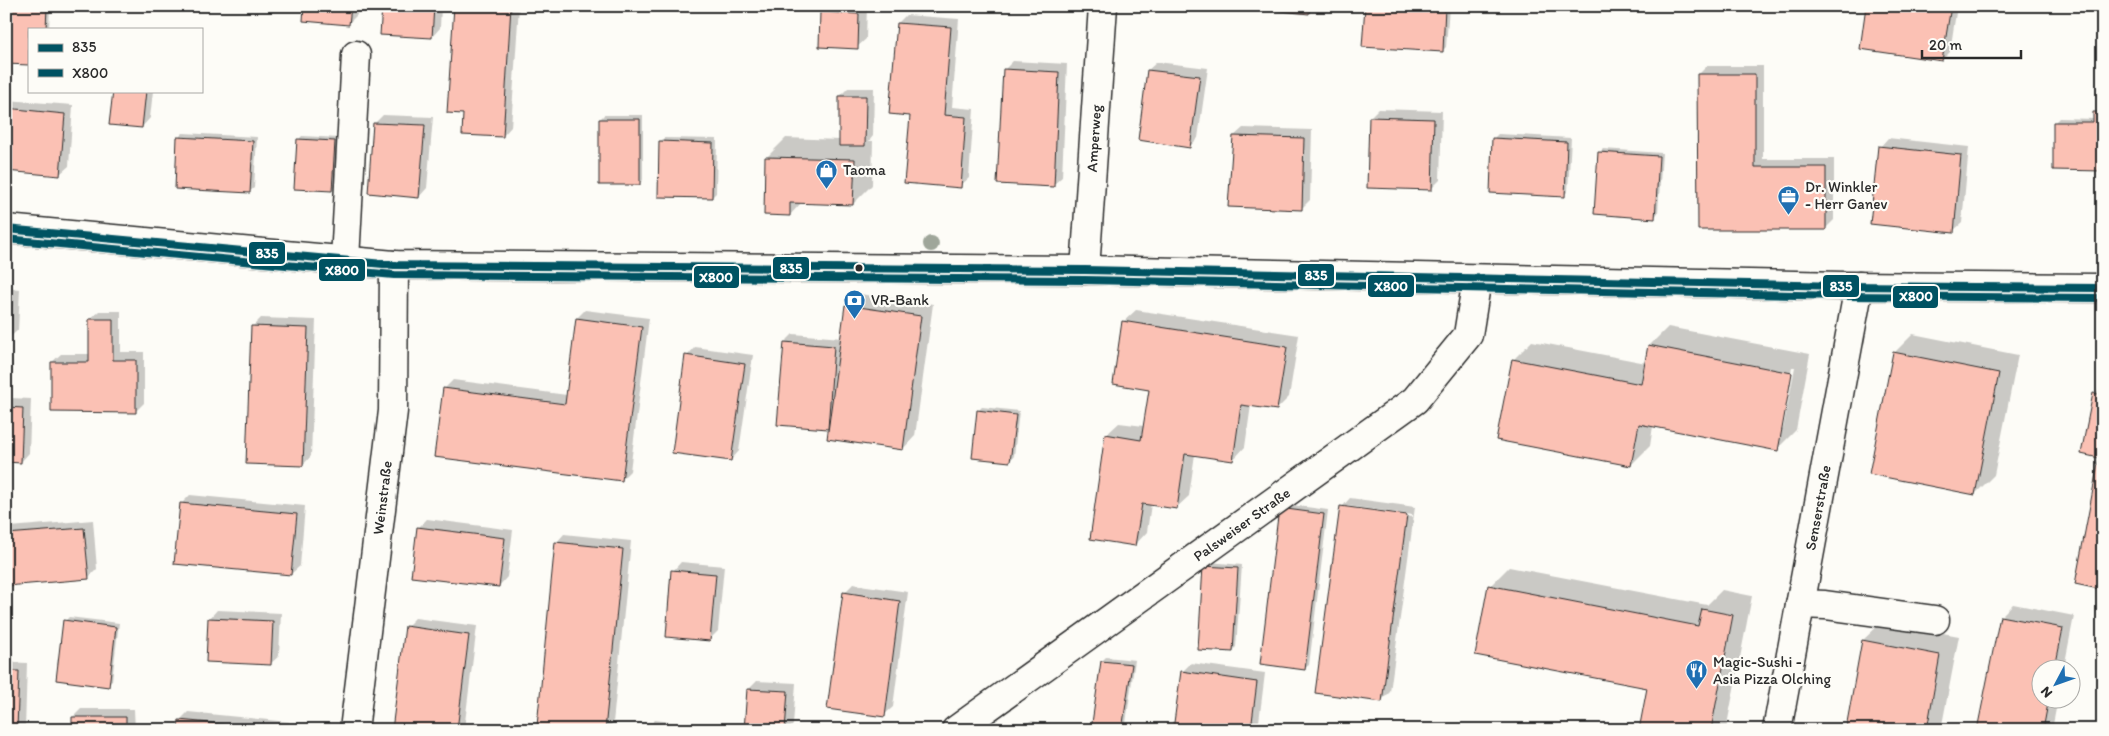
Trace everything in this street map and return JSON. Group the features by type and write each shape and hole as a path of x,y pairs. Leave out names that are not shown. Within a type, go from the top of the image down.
{"street":[{"name":"Amperweg","path":"1084,270 1103,6"},
{"path":"345,260 356,55"},
{"path":"6,229 394,265 1084,270 1859,286 2103,288"},
{"name":"Weinstraße","path":"354,730 393,411 394,265"},
{"name":"Palsweiser Straße","path":"956,730 1415,400 1468,335 1477,279"},
{"name":"Senserstraße","path":"1777,730 1859,286"},
{"path":"1800,604 1825,605 1935,620"}],"building":[{"path":"6,6 47,6 46,28 28,28 28,65 6,64"},
{"path":"127,6 174,6 173,11"},
{"path":"304,6 351,6 349,25 303,21"},
{"path":"382,6 434,6 432,38 380,35"},
{"path":"454,6 511,6 503,137 462,135 463,114 447,113"},
{"path":"1233,6 1310,6 1309,14"},
{"path":"1365,6 1445,6 1443,52 1362,47"},
{"path":"1866,6 1951,6 1942,61 1860,49"},
{"path":"820,12 859,14 858,49 819,47"},
{"path":"897,23 951,27 944,115 966,117 961,188 904,183 910,116 889,114"},
{"path":"1003,69 1059,72 1054,187 997,184"},
{"path":"1147,70 1200,76 1190,148 1138,140"},
{"path":"1697,74 1755,74 1755,167 1826,167 1826,230 1698,230"},
{"path":"113,92 146,92 142,128 109,125"},
{"path":"839,96 866,96 865,146 839,146"},
{"path":"6,108 65,114 60,176 6,171"},
{"path":"2093,112 2103,112 2103,171 2053,170 2053,122 2093,122"},
{"path":"1369,117 1434,119 1432,190 1367,188"},
{"path":"599,119 640,119 640,185 599,185"},
{"path":"373,123 425,125 419,198 368,193"},
{"path":"1233,136 1304,138 1302,210 1228,207"},
{"path":"177,137 253,141 250,193 175,189"},
{"path":"1492,138 1567,142 1565,197 1490,193"},
{"path":"297,139 335,141 332,191 294,189"},
{"path":"659,141 713,143 712,198 658,197"},
{"path":"1878,146 1961,155 1954,233 1870,224"},
{"path":"1598,152 1659,156 1655,219 1594,214"},
{"path":"765,157 855,159 853,205 790,203 790,216 764,215"},
{"path":"6,297 12,297 10,339 6,339"},
{"path":"845,305 921,316 903,450 827,439"},
{"path":"576,318 642,327 622,481 434,457 443,388 565,404"},
{"path":"89,319 113,319 113,360 136,360 136,413 51,412 51,362 89,362"},
{"path":"1122,321 1287,347 1277,410 1241,405 1233,461 1185,454 1177,509 1142,504 1135,546 1090,539 1105,434 1141,440 1149,390 1113,384"},
{"path":"251,326 308,328 303,466 246,464"},
{"path":"784,342 834,346 828,429 777,425"},
{"path":"1648,345 1792,373 1778,451 1639,424 1631,466 1496,440 1512,359 1641,384"},
{"path":"1893,352 1999,373 1975,495 1869,474"},
{"path":"685,355 745,364 731,461 672,453"},
{"path":"2093,393 2103,395 2103,590 2075,584 2099,458 2081,454"},
{"path":"6,407 23,408 21,463 6,462"},
{"path":"977,410 1016,415 1010,462 972,458"},
{"path":"180,503 297,514 291,575 174,564"},
{"path":"1340,506 1407,515 1382,702 1315,693"},
{"path":"1279,508 1324,514 1305,670 1260,664"},
{"path":"417,527 505,538 499,587 411,577"},
{"path":"84,528 89,579 6,586 6,534"},
{"path":"555,542 623,549 605,730 574,730 537,726"},
{"path":"1203,566 1238,568 1233,652 1198,650"},
{"path":"671,570 716,574 710,641 666,637"},
{"path":"1488,585 1698,626 1702,609 1733,615 1711,730 1639,730 1647,688 1475,655"},
{"path":"843,592 900,601 885,717 827,709"},
{"path":"2000,616 2063,628 2057,658 2032,658 2032,708 2047,708 2043,730 1977,730"},
{"path":"208,618 273,621 271,665 206,662"},
{"path":"63,620 116,627 109,687 56,680"},
{"path":"405,626 469,635 457,730 392,730"},
{"path":"1862,640 1940,655 1927,730 1846,728"},
{"path":"1101,661 1132,664 1122,730 1091,730"},
{"path":"6,671 19,671 17,730 6,730"},
{"path":"1181,671 1257,682 1251,730 1173,730"},
{"path":"747,689 788,691 785,730 744,730"},
{"path":"72,717 126,717 126,730 72,730"},
{"path":"179,720 281,730 178,730"},
{"path":"650,724 701,730 649,730"},
{"path":"1024,724 1055,728 1055,730 1024,730"}],"transit line":[{"name":"835","path":"6,229 394,265 1085,270 1843,286 2103,288"},
{"name":"X800","path":"6,239 394,275 1085,280 1843,296 2103,298"}],"place":[{"name":"Taoma","path":"827,189"},
{"name":"Dr. Winkler - Herr Ganev","path":"1789,215"},
{"name":"VR-Bank","path":"855,319"},
{"name":"Magic-Sushi - Asia Pizza Olching","path":"1697,690"}]}
